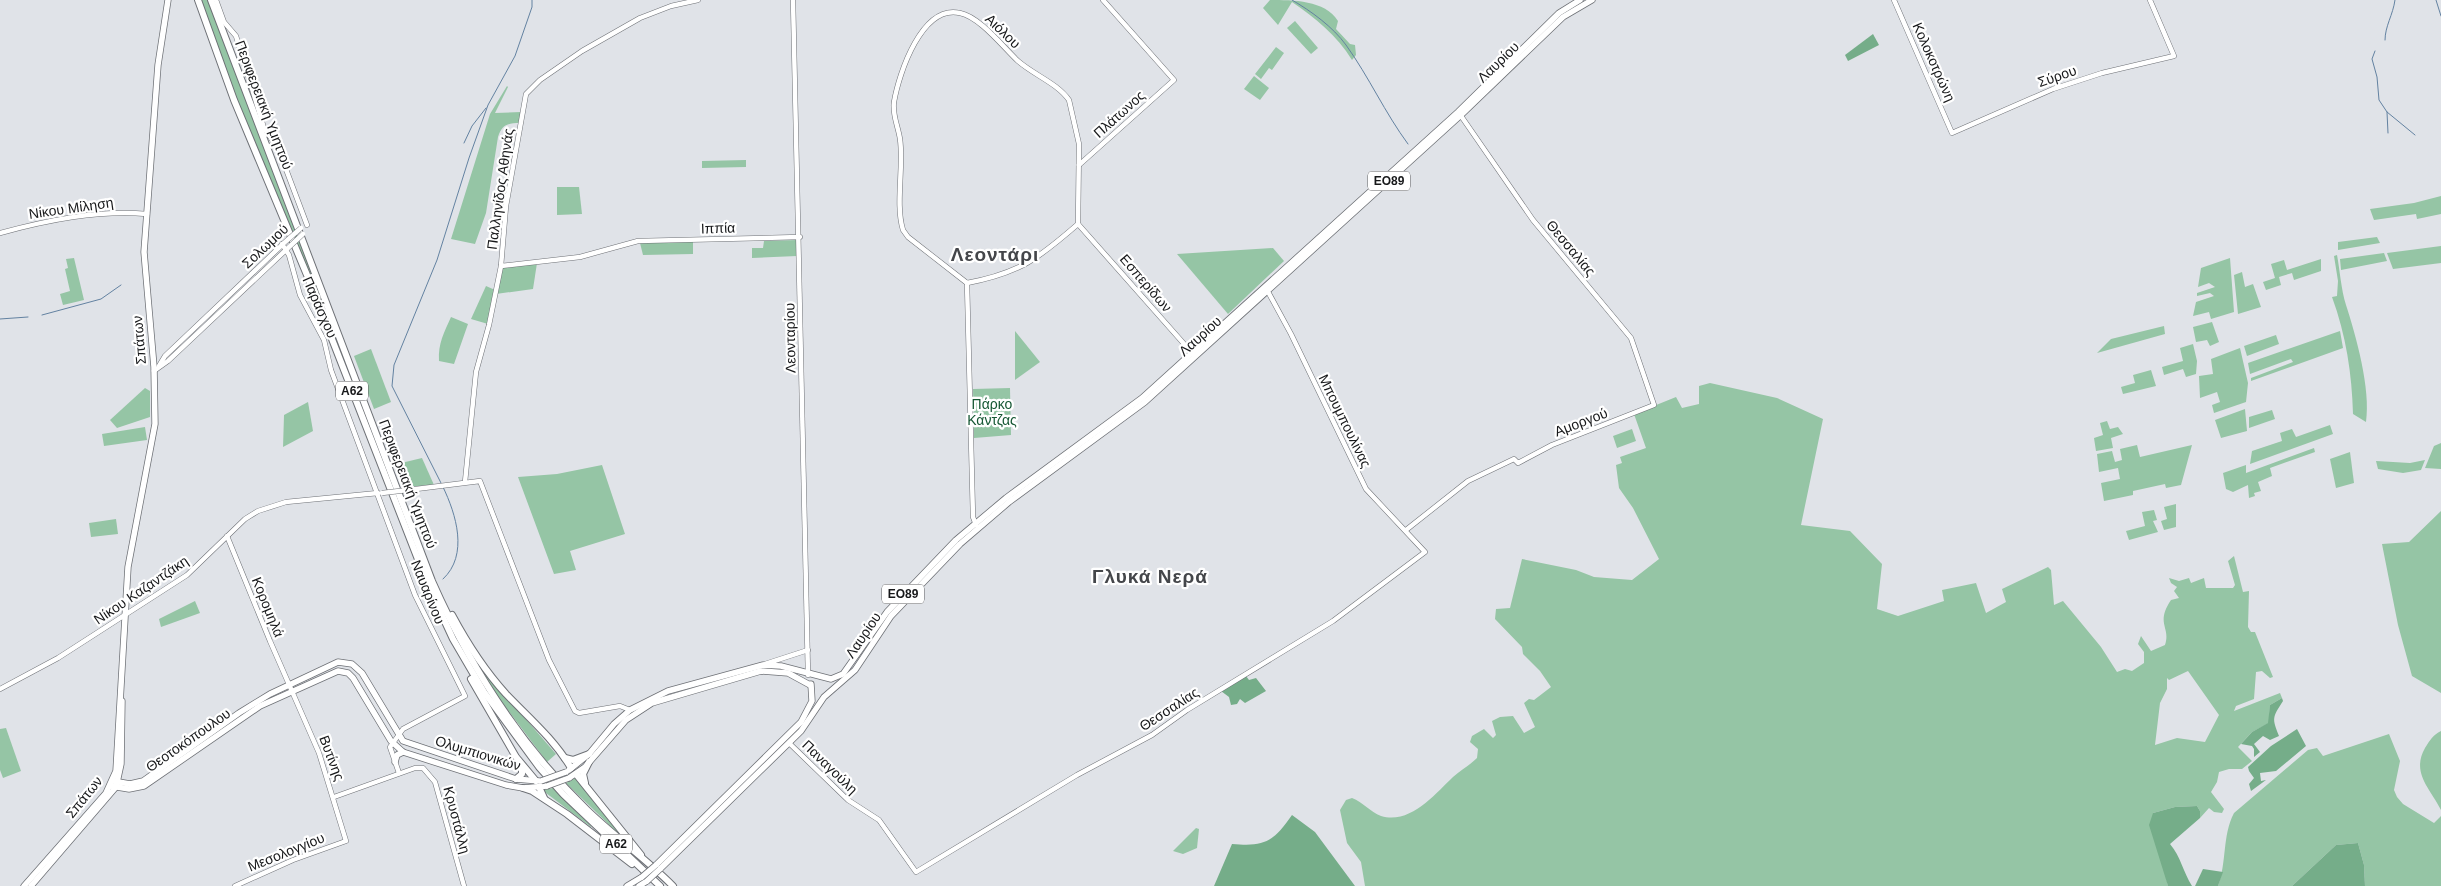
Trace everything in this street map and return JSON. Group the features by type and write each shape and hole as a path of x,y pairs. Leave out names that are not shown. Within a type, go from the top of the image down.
{"highway":[{"name":"Περιφερειακή Υμηττού","path":"196,0 304,267 440,613 466,663 522,746 563,794 647,879 660,886"},
{"name":"Περιφερειακή Υμηττού","path":"211,0 356,386 447,615 474,666 507,718 569,792 628,848 673,886"},
{"path":"421,548 445,603 472,650 500,686 532,718 564,757 571,773 586,787 631,843 663,877"},
{"path":"440,613 461,661 522,765 539,784 545,799"},
{"path":"564,757 573,760 589,754"},
{"path":"586,787 583,774 589,762"},
{"path":"516,779 522,774 522,765"},
{"path":"523,788 532,790 545,799 647,879"}],"main road":[{"name":"Σπάτων","path":"31,886 114,784 128,567 155,424 156,370 144,252 158,65 168,0"},
{"name":"Λαυρίου","path":"1459,113 1559,13 1580,0"},
{"name":"Λαυρίου","path":"827,679 836,678 846,671 891,607 1012,494 1137,402 1194,356 1563,17 1592,0"},
{"name":"Λαυρίου","path":"658,867 806,726 824,697 844,682 855,670 894,612 976,526"},
{"name":"Ολυμπιονικών","path":"239,713 288,685 334,663 349,663 362,673 399,736 412,746 516,779 548,786 589,762 626,720 652,703 754,673 782,669 810,685"},
{"name":"Ολυμπιονικών","path":"251,712 264,703 292,693 334,672 348,673 355,680 393,743 403,752 506,785 523,788 571,773 614,724 630,710 668,691 763,665 820,676"},
{"path":"824,697 818,698 812,694 810,685 814,679 820,676 827,679 831,686 830,692"},
{"name":"Λαυρίου","path":"639,886 797,726 809,708 812,694"},
{"name":"Θεοτοκόπουλου","path":"114,784 134,789 148,784 251,712"},
{"name":"Θεοτοκόπουλου","path":"114,784 136,784 146,780 239,713"},
{"path":"388,719 396,727 404,729"},
{"path":"395,762 397,755 403,752"},
{"name":"Σπάτων","path":"24,886 114,784"},
{"name":"Λαυρίου","path":"627,886 647,879"}],"street":[{"path":"216,0 224,22 236,36 262,122 267,134 278,148 307,225"},
{"name":"Παλληνίδος Αθηνάς","path":"465,482 476,372 489,325 501,266 506,206 524,99 529,89 582,51 640,18 671,6 698,0"},
{"name":"Λεονταρίου","path":"793,0 800,237 808,675"},
{"name":"Πλάτωνος","path":"1079,165 1174,80 1102,0"},
{"name":"Κολοκοτρώνη","path":"1894,0 1952,133"},
{"name":"Σύρου","path":"1952,133 2044,92 2102,73 2174,56 2150,0"},
{"name":"Αιόλου","path":"967,283 908,237 902,225 900,139 894,104 901,76 916,41 928,23 938,15 959,12 971,17 1028,70 1066,96 1072,106 1077,129 1079,165 1078,224"},
{"name":"Θεσσαλίας","path":"1459,113 1530,215 1630,338 1654,405"},
{"name":"Νίκου Μίληση","path":"0,234 37,224 90,215 114,212 147,214"},
{"path":"976,526 970,452 967,283 1011,271 1032,262 1078,224"},
{"name":"Εσπερίδων","path":"1078,224 1194,356"},
{"name":"Σολωμού","path":"156,370 165,356 283,244 307,225"},
{"name":"Σολωμού","path":"156,370 304,234 307,230 307,225"},
{"name":"Ιππία","path":"501,266 580,257 638,241 800,237"},
{"name":"Παράσχου","path":"283,244 287,249 300,295 324,340 333,375 379,493"},
{"name":"Μπουμπουλίνας","path":"1266,289 1366,489 1425,552"},
{"name":"Αμοργού","path":"1406,530 1468,482 1514,458 1518,463 1552,446 1654,405"},
{"path":"465,482 480,481 482,485 549,660 577,713 620,706 630,710"},
{"name":"Νίκου Καζαντζάκη","path":"0,689 41,669 187,574 253,514 280,503 440,487 465,482"},
{"name":"Ναυαρίνου","path":"379,493 415,595 465,696 404,729"},
{"name":"Κορομηλά","path":"227,536 288,685"},
{"name":"Θεσσαλίας","path":"916,872 1082,772 1152,735 1181,714 1334,621 1425,552"},
{"path":"763,665 808,650"},
{"path":"782,669 781,660 785,657"},
{"name":"Βυτίνης","path":"288,685 319,753 346,841"},
{"path":"334,797 398,773 392,754 393,743 404,729"},
{"name":"Παναγούλη","path":"789,743 848,800 879,820 916,872"},
{"name":"Κρυστάλλη","path":"398,773 418,767 423,768 434,780 464,886"},
{"name":"Μεσολογγίου","path":"234,886 292,860 346,841"}],"green space":[{"path":"201,0 208,0 395,488 393,488 214,41"},
{"path":"1270,0 1308,3 1325,9 1338,21 1336,29 1350,44 1355,45 1356,55 1352,60 1340,43 1325,28 1292,2 1278,25 1263,8"},
{"path":"1295,21 1318,48 1311,54 1287,28"},
{"path":"1873,34 1879,45 1848,61 1845,55"},
{"path":"1276,47 1284,53 1272,70 1269,68 1261,79 1255,74"},
{"path":"1254,76 1269,88 1260,100 1244,89"},
{"path":"507,86 495,113 521,112 520,123 506,126 501,130 498,137 486,213 475,244 451,239 490,114"},
{"path":"746,160 746,167 702,168 702,161"},
{"path":"557,187 579,187 582,214 557,215"},
{"path":"2441,196 2441,214 2417,219 2416,214 2374,220 2370,209 2414,203"},
{"path":"2377,237 2380,243 2338,250 2338,242"},
{"path":"797,240 797,256 752,258 752,248 763,248 764,241"},
{"path":"693,241 693,254 643,255 640,243"},
{"path":"2441,246 2441,263 2393,269 2387,253"},
{"path":"1273,248 1284,261 1228,314 1177,254"},
{"path":"2384,253 2387,261 2341,270 2340,259"},
{"path":"2337,255 2343,293 2365,379 2366,422 2353,414 2347,355 2332,297 2337,296 2338,281 2334,256"},
{"path":"74,258 84,300 63,305 60,294 70,291 65,269 68,268 66,259"},
{"path":"2230,258 2234,312 2211,319 2209,312 2193,316 2196,302 2214,296 2210,293 2197,296 2197,293 2215,287 2209,283 2198,287 2201,268"},
{"path":"2321,259 2321,271 2294,280 2292,273 2279,277 2281,285 2266,290 2263,282 2275,278 2271,264 2284,260 2287,270"},
{"path":"537,263 533,289 496,294 502,268"},
{"path":"2242,272 2245,287 2253,284 2261,307 2238,314 2234,275"},
{"path":"486,286 495,290 488,324 471,319"},
{"path":"451,317 468,324 454,364 439,361 441,343"},
{"path":"2212,322 2219,342 2210,346 2207,340 2196,342 2193,327"},
{"path":"2164,326 2165,334 2097,353 2111,339"},
{"path":"1015,331 1040,362 1015,380"},
{"path":"2340,331 2343,348 2251,381 2251,378 2293,362 2291,359 2250,374 2248,363"},
{"path":"2276,335 2279,344 2247,356 2244,346"},
{"path":"2193,344 2197,361 2196,374 2186,377 2183,369 2164,375 2162,367 2183,361 2180,348"},
{"path":"2240,348 2248,383 2246,402 2214,413 2212,405 2220,402 2217,392 2200,398 2199,376 2213,374 2211,359"},
{"path":"371,349 391,402 374,409 354,356"},
{"path":"2151,370 2156,386 2123,394 2121,387 2135,383 2133,375"},
{"path":"1710,383 1777,398 1823,419 1801,525 1850,531 1882,564 1877,609 1898,616 1944,601 1942,590 1976,583 1986,613 2006,602 2002,589 2048,567 2051,570 2054,605 2063,601 2101,647 2117,672 2125,669 2132,671 2144,663 2144,652 2138,644 2141,636 2151,651 2165,645 2164,615 2166,608 2171,600 2179,598 2174,591 2177,587 2171,583 2169,578 2179,581 2189,578 2191,583 2204,578 2206,588 2233,588 2235,585 2228,561 2234,556 2243,592 2249,591 2248,627 2251,632 2255,632 2273,677 2270,678 2262,671 2256,672 2254,699 2236,706 2234,711 2280,693 2282,698 2270,705 2269,723 2252,732 2238,747 2252,761 2242,769 2229,769 2219,772 2217,782 2211,792 2224,809 2222,813 2214,812 2209,808 2200,818 2200,811 2197,806 2175,807 2153,813 2168,886 1365,886 1361,862 1347,843 1340,810 1346,800 1352,798 1381,816 1392,818 1402,816 1421,806 1477,758 1478,749 1470,742 1472,736 1484,729 1493,738 1496,735 1492,721 1500,717 1513,716 1524,733 1535,727 1524,703 1529,699 1534,700 1551,687 1540,671 1523,654 1522,647 1495,619 1496,609 1510,608 1522,559 1576,570 1594,577 1632,580 1659,559 1633,508 1619,488 1616,465 1622,463 1620,457 1646,448 1634,414 1676,397 1682,408 1699,404 1699,386","holes":["2188,671 2219,715 2205,742 2177,738 2155,745 2160,703 2167,689 2167,678 2169,680"]},
{"path":"145,388 150,391 150,417 117,428 110,420"},
{"name":"Πάρκο Κάντζας","path":"1010,388 1011,435 974,438 973,389"},
{"path":"308,402 313,431 283,447 284,415"},
{"path":"2245,409 2247,431 2221,438 2215,420"},
{"path":"2272,410 2275,419 2249,428 2249,417"},
{"path":"2107,421 2110,429 2118,427 2123,434 2111,438 2113,448 2096,451 2094,438 2103,435 2100,423"},
{"path":"2330,425 2333,434 2250,464 2252,451 2282,441 2280,433 2292,429 2296,437"},
{"path":"145,427 147,440 104,446 102,434"},
{"path":"1632,429 1636,441 1617,448 1613,436"},
{"path":"2441,443 2441,469 2425,468 2434,446"},
{"path":"2137,445 2140,457 2192,445 2181,485 2166,488 2165,484 2133,491 2133,495 2104,501 2101,483 2120,479 2118,468 2099,472 2097,454 2112,451 2115,462 2122,460 2120,449"},
{"path":"2314,448 2315,452 2270,468 2272,476 2258,482 2261,491 2254,493 2255,496 2249,498 2248,485 2233,492 2226,489 2223,473 2246,465 2246,473"},
{"path":"2350,452 2354,483 2336,488 2330,459"},
{"path":"422,458 434,485 405,487 397,464"},
{"path":"2425,460 2421,470 2403,473 2378,469 2376,461 2410,463"},
{"path":"602,465 625,534 570,551 576,570 554,574 518,477 557,474"},
{"path":"2176,504 2176,527 2164,530 2161,521 2167,519 2164,507"},
{"path":"2154,510 2157,520 2153,521 2158,532 2129,540 2126,531 2145,526 2142,512"},
{"path":"2441,511 2441,693 2412,676 2398,625 2382,544 2409,542"},
{"path":"116,519 118,534 91,537 89,523"},
{"path":"195,601 200,613 161,627 159,619"},
{"path":"465,642 504,694 556,754 547,762 495,693"},
{"path":"1246,676 1249,680 1256,678 1266,691 1245,703 1240,699 1237,704 1231,705 1229,697 1221,691"},
{"path":"2282,698 2283,701 2274,718 2279,736 2270,740 2263,736 2254,744 2260,752 2254,757 2252,746 2241,744 2252,732 2268,723 2270,705"},
{"path":"6,728 21,771 3,778 0,770 0,729"},
{"path":"2297,729 2306,746 2276,771 2260,773 2261,781 2266,780 2251,791 2249,784 2254,778 2248,767 2271,746"},
{"path":"2441,731 2441,810 2424,780 2420,765 2425,748 2432,738"},
{"path":"2389,734 2400,761 2394,790 2397,797 2403,804 2434,823 2441,816 2441,886 2365,886 2364,865 2358,843 2336,845 2292,886 2218,886 2223,868 2226,840 2234,813 2308,750 2317,748 2323,756"},
{"path":"576,778 628,843 566,783"},
{"path":"553,788 591,826 591,827 542,790"},
{"path":"2197,806 2200,811 2200,818 2170,844 2177,854 2192,886 2168,886 2149,825 2153,813 2175,807"},
{"path":"1292,815 1315,832 1355,886 1214,886 1232,844 1253,845 1267,841 1279,831"},
{"path":"1196,828 1199,829 1197,848 1183,854 1173,851"},
{"path":"2358,843 2364,865 2365,886 2292,886 2336,845"},
{"path":"2203,869 2223,872 2218,886 2195,886"}],"waterway":[{"path":"441,483 392,386 394,365 437,260 488,105 515,56 532,7 532,0"},
{"path":"1292,0 1307,9 1341,38 1408,144"},
{"path":"2385,40 2395,0"},
{"path":"2436,0 2441,16"},
{"path":"2375,51 2372,59 2377,77 2379,100 2387,112 2415,135"},
{"path":"464,143 472,126 486,108"},
{"path":"2387,112 2388,133"},
{"path":"42,315 101,299 121,285"},
{"path":"0,319 28,317"},
{"path":"443,487 452,509 458,534 456,558 451,569 443,579"}],"district":[{"name":"Λεοντάρι","path":"995,254"},
{"name":"Γλυκά Νερά","path":"1150,576"}]}
